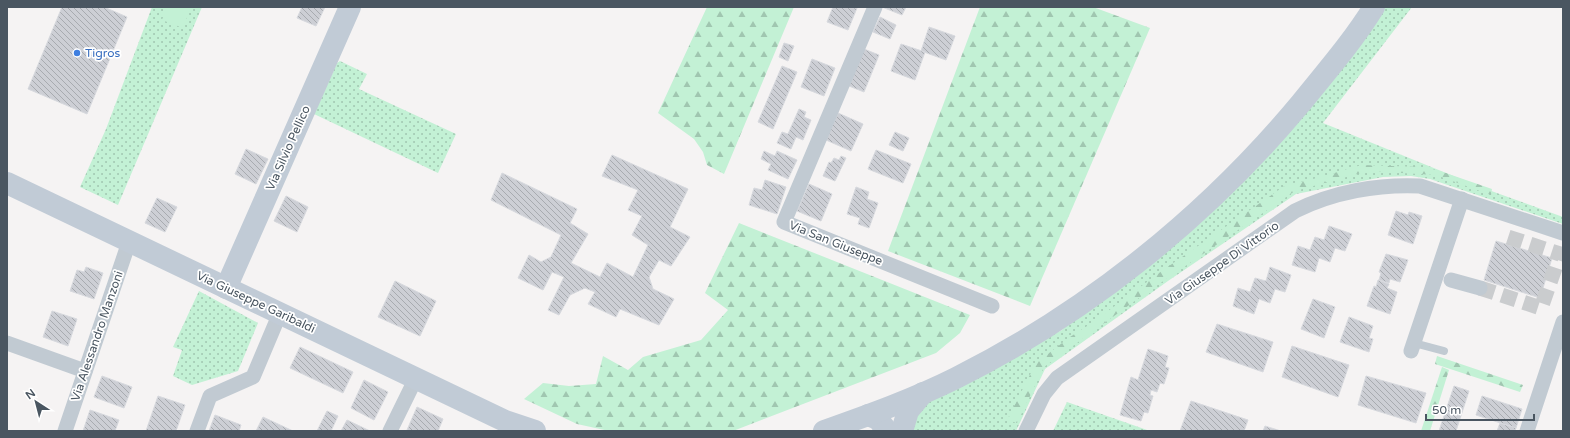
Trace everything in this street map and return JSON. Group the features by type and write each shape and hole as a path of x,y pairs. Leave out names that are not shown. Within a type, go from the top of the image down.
{"street":[{"name":"Via Silvio Pellico","path":"226,288 350,7"},
{"name":"Via San Giuseppe","path":"875,7 784,222 992,306"},
{"path":"824,431 868,415 961,375 1026,340 1134,265 1185,222 1231,179 1282,126 1330,67 1374,7"},
{"name":"Via Giuseppe Garibaldi","path":"7,183 416,378 510,426 535,431"},
{"name":"Via Giuseppe Di Vittorio","path":"1026,431 1044,394 1057,378 1295,211 1314,202 1391,185 1420,186 1563,233"},
{"path":"1414,343 1462,199"},
{"name":"Via Alessandro Manzoni","path":"64,431 129,242"},
{"path":"1451,280 1480,288"},
{"path":"197,431 210,396 253,377 280,313"},
{"path":"1527,431 1563,322"},
{"path":"7,343 85,371"},
{"path":"390,431 416,378"},
{"path":"902,431 908,411 924,392"},
{"path":"868,415 878,419 887,431"}],"lane":[{"path":"1436,275 1451,280"},
{"path":"1414,343 1444,352"}],"green space":[{"path":"152,7 202,7 118,205 80,187 106,129"},
{"path":"167,7 191,7 183,28 162,20"},
{"path":"707,7 794,7 724,174 707,165 703,152 694,139 658,113"},
{"path":"980,7 1093,7 1150,28 1030,306 888,251"},
{"path":"1385,7 1412,7 1323,123 1483,188 1563,217 1563,224 1430,179 1411,176 1383,177 1296,194 1168,281 1045,369 1016,431 906,431 915,409 1062,330 1361,43"},
{"path":"340,61 367,74 359,89 456,134 438,173 314,114 337,63"},
{"path":"1363,165 1419,167 1437,170 1492,189 1491,195 1436,175 1368,171 1295,191 1143,295 1044,367 1017,423 1007,420 1036,363 1159,273 1283,187"},
{"path":"739,223 970,315 960,333 936,353 733,431 609,431 577,424 524,399 543,383 569,386 596,384 603,356 628,370 643,357 701,340 728,310 705,293"},
{"path":"199,291 258,323 238,371 192,385 173,376 182,350 173,347"},
{"path":"1437,356 1523,385 1520,392 1435,364"},
{"path":"1442,367 1449,370 1430,431 1421,431"},
{"path":"1067,402 1150,431 1053,431"}],"building":[{"name":"Tigros","path":"62,7 104,7 127,17 87,114 28,89"},
{"path":"302,7 325,7 316,26 297,18"},
{"path":"833,7 857,8 848,30 827,22"},
{"path":"882,7 906,7 902,15"},
{"path":"880,17 896,25 890,39 873,32"},
{"path":"929,27 955,36 946,60 921,51"},
{"path":"784,43 794,46 788,61 779,57"},
{"path":"901,44 925,52 915,80 891,71"},
{"path":"864,49 879,55 864,92 849,86"},
{"path":"812,59 835,68 824,96 801,87"},
{"path":"782,66 797,72 773,129 758,122"},
{"path":"799,109 806,112 804,117 811,120 803,140 796,137 791,149 777,143 782,132 788,134"},
{"path":"838,113 863,124 851,151 826,140"},
{"path":"895,132 909,138 903,151 889,145"},
{"path":"246,149 268,159 256,184 235,174"},
{"path":"876,150 911,164 903,183 868,169"},
{"path":"764,151 775,156 777,151 797,160 788,179 768,170 771,164 761,159"},
{"path":"612,155 688,189 670,227 690,237 671,266 659,260 649,277 653,289 674,299 659,325 620,309 616,317 588,304 595,292 585,288 570,295 559,315 548,310 564,277 552,272 543,290 518,278 529,255 541,262 551,257 561,235 491,200 502,173 577,209 570,223 588,234 571,263 600,277 607,263 633,277 648,245 632,235 642,216 628,210 638,190 602,176"},
{"path":"841,156 846,158 835,181 823,176 829,162 831,163 834,158 839,160"},
{"path":"765,180 786,187 777,214 749,205 754,188 762,190"},
{"path":"809,184 832,194 821,221 797,211"},
{"path":"856,187 869,192 867,199 878,203 869,228 858,224 860,218 847,214"},
{"path":"286,196 308,207 297,232 274,221"},
{"path":"157,198 177,207 165,232 145,223"},
{"path":"1396,211 1408,215 1409,212 1422,216 1413,244 1388,235"},
{"path":"1329,226 1352,234 1345,251 1335,248 1330,262 1319,258 1315,272 1292,265 1298,246 1310,250 1315,237 1324,240"},
{"path":"1496,241 1552,258 1540,298 1484,280"},
{"path":"1386,254 1408,260 1400,282 1390,279 1389,283 1379,280 1381,273 1379,272"},
{"path":"86,267 103,273 94,299 70,291 77,270 84,272"},
{"path":"1270,267 1291,275 1285,292 1275,289 1270,303 1259,299 1254,314 1233,306 1238,288 1250,292 1255,278 1266,281"},
{"path":"1378,280 1389,284 1387,288 1397,292 1390,314 1367,306 1374,286 1376,287"},
{"path":"395,281 436,301 420,336 378,317"},
{"path":"1313,299 1335,307 1324,338 1301,329"},
{"path":"52,311 77,319 68,346 43,337"},
{"path":"1349,317 1373,326 1369,338 1373,339 1369,352 1340,342"},
{"path":"1217,324 1273,342 1263,372 1206,352"},
{"path":"1292,346 1349,365 1338,397 1282,377"},
{"path":"300,347 353,372 343,393 290,368"},
{"path":"1148,349 1168,356 1165,367 1169,368 1164,384 1160,383 1157,392 1151,390 1150,395 1153,396 1148,413 1144,412 1141,421 1120,415 1131,377 1138,380"},
{"path":"102,376 132,387 124,408 94,397"},
{"path":"1366,376 1426,393 1416,423 1358,405"},
{"path":"364,380 388,392 374,420 351,408"},
{"path":"1454,386 1469,391 1456,431 1439,431"},
{"path":"158,396 185,405 176,431 146,431"},
{"path":"1482,396 1522,409 1516,428 1476,415"},
{"path":"1191,401 1248,420 1244,431 1180,431"},
{"path":"417,407 443,419 438,431 407,430"},
{"path":"90,410 119,420 115,431 83,431"},
{"path":"327,411 338,416 331,431 317,431"},
{"path":"215,415 241,425 239,431 209,431"},
{"path":"263,417 293,431 256,431"},
{"path":"347,420 370,431 341,431"},
{"path":"1500,423 1516,428 1515,431 1497,431"},
{"path":"1265,426 1281,431 1263,431"}],"tunnel":[{"path":"1480,288 1541,308 1560,254 1505,236"}],"place":[{"name":"Tigros","path":"77,53"}]}
